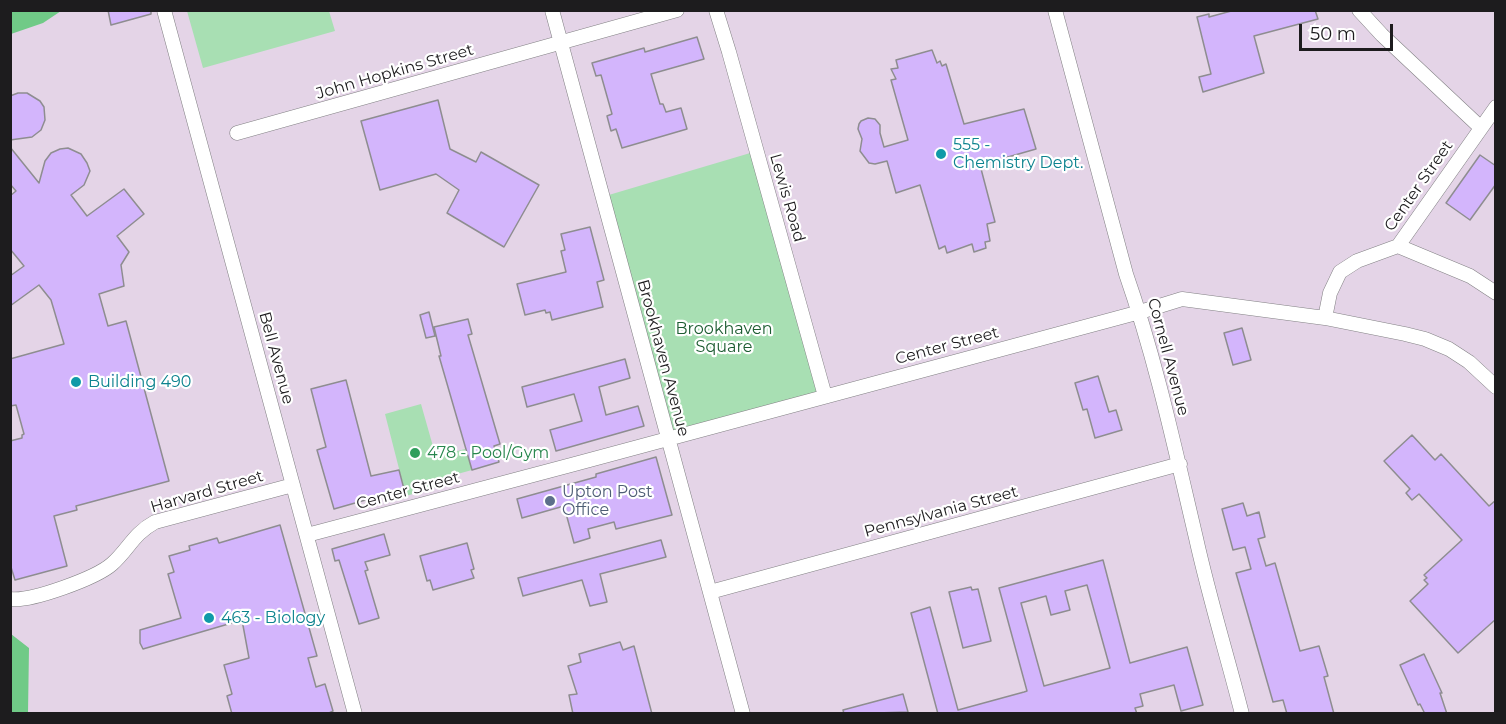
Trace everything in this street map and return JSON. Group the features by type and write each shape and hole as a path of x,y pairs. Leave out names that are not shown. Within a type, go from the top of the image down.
{"street":[{"name":"Bell Avenue","path":"164,10 355,714"},
{"name":"Brookhaven Avenue","path":"552,10 743,714"},
{"name":"John Hopkins Street","path":"237,133 677,10"},
{"name":"Lewis Road","path":"716,10 825,396"},
{"name":"Cornell Avenue","path":"1055,10 1126,274 1140,312 1242,714"},
{"path":"1359,10 1382,35 1480,127"},
{"name":"Center Street","path":"307,535 668,440 1182,299 1325,318 1330,293 1340,272 1357,261 1398,246 1496,107"},
{"path":"1398,246 1470,276 1496,293"},
{"path":"1325,318 1425,339 1449,349 1469,362 1496,387"},
{"name":"Pennsylvania Street","path":"710,592 1180,464"},
{"name":"Harvard Street","path":"10,599 44,594 101,572 112,564 141,530 155,522 293,484"}],"shaded area":[{"path":"11,11 1495,11 1495,713 11,713"}],"green space":[{"path":"10,11 61,11 43,23 11,34"},
{"path":"187,11 329,11 335,31 203,68"},
{"name":"Brookhaven Square","path":"757,151 825,396 668,440 602,197"},
{"name":"478 - Pool/Gym","path":"421,404 436,457 465,449 472,470 443,478 443,485 406,496 385,414"},
{"path":"11,634 29,648 28,713 11,713"}],"building":[{"path":"108,10 151,10 151,14 111,25"},
{"path":"1235,10 1315,10 1318,19 1254,36 1264,73 1203,92 1199,77 1211,74 1197,17 1209,14 1209,17"},
{"path":"697,37 704,59 651,74 660,104 663,104 666,112 681,108 687,129 622,148 616,129 611,131 607,116 612,114 601,75 596,76 592,63 644,48 645,52"},
{"name":"555 - Chemistry Dept.","path":"932,50 937,63 940,61 942,66 946,64 964,124 1024,109 1036,149 980,165 995,222 987,224 990,241 985,242 986,248 974,252 972,244 947,253 945,246 939,249 920,185 896,193 887,161 869,163 860,151 862,139 858,129 859,124 868,118 875,119 880,125 884,147 908,140 891,80 896,79 891,69 898,68 896,60"},
{"path":"27,93 40,101 44,107 45,120 41,130 32,137 10,140 10,96"},
{"path":"438,100 450,149 476,162 481,152 539,185 504,247 447,213 459,190 436,174 380,190 361,121"},
{"name":"Building 490","path":"10,147 39,183 45,161 51,153 68,148 81,154 90,171 84,185 71,195 87,216 124,189 144,214 117,236 129,252 121,265 124,286 99,294 108,326 126,321 169,481 76,506 77,510 54,516 67,566 15,580 10,564 10,441 22,438 24,434 16,405 10,406 10,359 64,344 51,300 39,285 10,306 10,276 24,266 10,249 10,196 16,191 10,184"},
{"path":"1480,155 1496,166 1496,184 1470,220 1446,203"},
{"path":"590,227 604,280 597,282 603,307 552,320 550,312 546,313 545,310 525,315 517,284 566,272 561,251 565,250 561,234"},
{"path":"429,312 435,336 426,338 420,315"},
{"path":"468,319 472,334 468,335 500,444 494,446 499,462 472,470 439,356 441,356 434,327"},
{"path":"1242,328 1251,360 1233,365 1224,333"},
{"path":"625,359 630,378 599,387 606,415 638,406 644,426 556,451 550,430 582,421 574,394 527,407 522,387"},
{"path":"1098,376 1109,412 1116,410 1122,430 1095,438 1087,409 1083,410 1075,383"},
{"path":"346,380 371,476 399,470 404,489 334,509 317,450 326,447 311,389"},
{"path":"1412,435 1435,460 1441,454 1489,506 1496,500 1496,619 1458,653 1410,601 1428,584 1424,580 1427,578 1424,575 1462,540 1419,494 1412,500 1406,493 1410,489 1384,461"},
{"name":"Upton Post Office","path":"656,457 672,515 616,529 614,522 588,529 590,538 574,543 564,506 522,518 517,499"},
{"path":"1243,503 1247,516 1259,512 1265,537 1258,539 1266,566 1275,563 1300,651 1319,646 1328,676 1324,677 1334,714 1287,714 1283,700 1273,702 1236,573 1251,569 1245,547 1233,550 1222,509"},
{"name":"463 - Biology","path":"280,525 317,656 308,658 316,687 325,684 333,711 327,714 232,714 227,696 232,694 224,665 249,658 242,620 143,649 140,643 140,630 181,618 168,574 174,572 169,556 190,550 189,546 217,538 219,543"},
{"path":"384,534 390,555 365,562 368,570 365,571 379,618 359,624 339,560 335,561 332,549"},
{"path":"661,540 666,557 600,574 607,602 590,606 582,580 523,596 518,578"},
{"path":"467,543 474,578 433,590 430,580 427,581 420,556"},
{"path":"1103,560 1130,663 1187,647 1203,705 1181,711 1174,685 1140,694 1143,706 1135,708 1137,714 938,714 911,613 930,607 958,710 1027,691 999,588","holes":["1087,585 1110,668 1044,686 1021,603 1046,596 1051,615 1070,610 1065,591"]},
{"path":"971,587 972,590 978,589 991,641 963,648 949,592"},
{"path":"620,642 623,650 634,646 652,714 573,714 569,695 577,694 568,666 581,662 579,654"},
{"path":"1424,654 1442,693 1440,693 1447,714 1425,714 1420,704 1418,705 1400,665"},
{"path":"903,694 908,712 844,714 843,710"}],"place":[{"name":"555 - Chemistry Dept.","path":"941,154"},
{"name":"Building 490","path":"76,382"},
{"name":"478 - Pool/Gym","path":"415,453"},
{"name":"Upton Post Office","path":"550,501"},
{"name":"463 - Biology","path":"209,618"}]}
